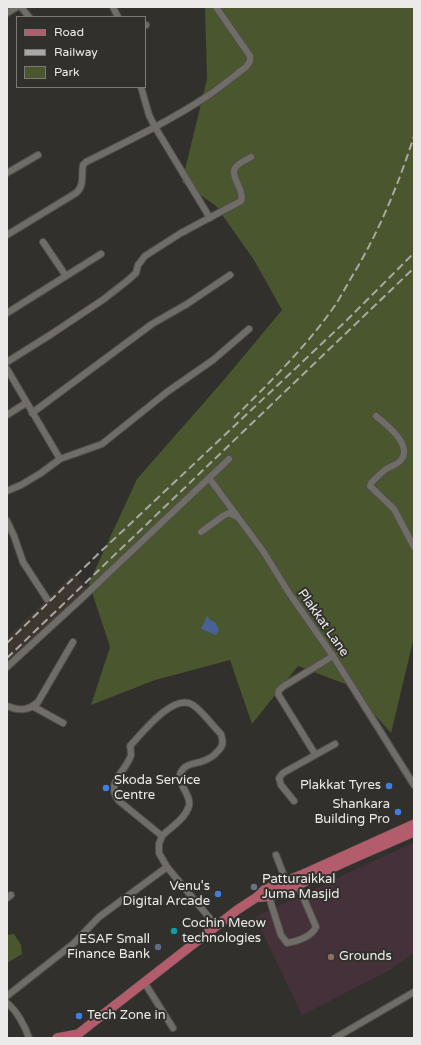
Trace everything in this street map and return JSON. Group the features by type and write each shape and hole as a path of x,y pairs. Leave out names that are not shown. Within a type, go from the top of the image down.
{"main road":[{"path":"57,1038 80,1036 144,982 237,910 257,897 264,890 414,824"},
{"path":"257,897 265,898 298,885 414,832"}],"street":[{"path":"7,13 16,7"},
{"path":"21,7 28,16"},
{"path":"113,7 118,16"},
{"path":"7,235 76,193 80,189 83,177 83,165 86,162 155,127 210,94 246,67 250,61 250,56 216,7"},
{"path":"141,88 149,115 155,127 210,218"},
{"path":"7,173 38,155"},
{"path":"7,362 50,336 121,286 136,273 138,265 145,256 181,233 233,207 241,201 242,193 234,173 234,168 251,157"},
{"path":"43,242 66,276"},
{"path":"7,313 101,254"},
{"path":"32,413 152,324 187,304 230,275"},
{"path":"7,491 36,476 60,459 102,444 167,392 213,360 249,329"},
{"path":"7,369 60,459"},
{"path":"7,415 26,403"},
{"path":"376,416 397,435 403,446 403,456 400,462 386,469 371,483 370,486 394,509 414,545"},
{"path":"7,667 229,459"},
{"name":"Plakkat Lane","path":"209,478 263,551 289,593 333,656 414,784"},
{"path":"201,532 223,516 230,513 238,518"},
{"path":"7,521 23,562 46,598"},
{"path":"7,706 22,710 34,706 38,702 73,642"},
{"path":"315,754 278,694 284,686 333,656"},
{"path":"162,836 119,801 114,795 115,782 131,755 130,746 146,729 171,706 180,702 192,704 221,734 223,740 222,746 212,757 203,762 193,763 185,767 180,773 179,780 187,794 189,804 186,812 181,818 162,836 159,844 159,853 167,867 217,927"},
{"path":"34,706 63,723"},
{"path":"294,801 281,785 279,778 283,773 335,744"},
{"path":"276,855 286,881"},
{"path":"7,996 73,944 99,917 167,867"},
{"path":"268,896 281,935 288,943 294,942 314,932 316,927 298,885"},
{"path":"144,982 173,1028"},
{"path":"335,1038 414,992"},
{"path":"7,1003 17,1014 29,1038"}],"shaded area":[{"path":"74,573 89,595 7,673 7,638"},
{"path":"414,842 414,953 388,971 302,1015 255,917"}],"green space":[{"path":"205,7 414,7 414,637 391,733 348,685 298,666 252,724 230,660 155,680 91,705 110,647 89,583 137,479 223,381 282,310 254,260 216,206 182,182 207,79"},
{"path":"14,934 21,945 22,954 7,963 7,935"}],"water":[{"path":"207,616 211,621 215,622 219,630 216,635 201,629"}],"railway":[{"path":"234,418 300,349 336,304 379,227 414,136"},
{"path":"7,643 96,556 347,320 414,253"},
{"path":"7,658 414,268"}],"place":[{"name":"Plakkat Tyres","path":"389,786"},
{"name":"Skoda Service Centre","path":"106,788"},
{"name":"Shankara Building Pro","path":"398,812"},
{"name":"Patturaikkal Juma Masjid","path":"254,887"},
{"name":"Venu's Digital Arcade","path":"218,894"},
{"name":"Cochin Meow technologies","path":"174,931"},
{"name":"ESAF Small Finance Bank","path":"158,947"},
{"name":"Grounds","path":"331,957"},
{"name":"Tech Zone in","path":"79,1016"}]}
